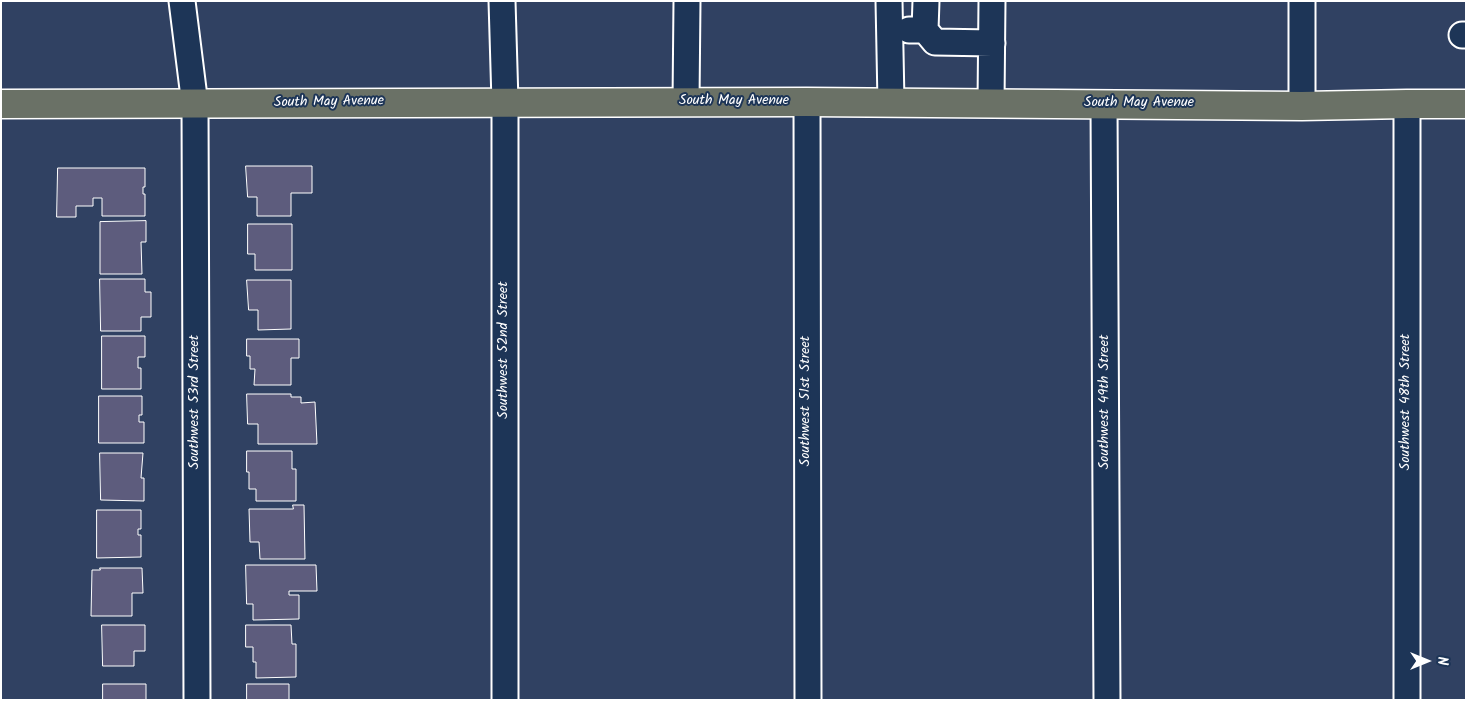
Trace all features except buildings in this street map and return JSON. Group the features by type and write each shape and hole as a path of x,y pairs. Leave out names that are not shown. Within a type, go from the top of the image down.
{"main road":[{"name":"South May Avenue","path":"1,104 505,102 891,102 1302,106 1466,104"}],"street":[{"name":"Southwest 53rd Street","path":"182,1 195,104 196,700"},
{"name":"Southwest 52nd Street","path":"502,1 505,102 505,700"},
{"path":"686,102 687,1"},
{"path":"889,1 891,102"},
{"path":"926,1 926,30 935,42 992,43"},
{"path":"991,103 992,1"},
{"path":"1302,1 1302,106"},
{"path":"890,30 926,30"},
{"name":"Southwest 51st Street","path":"807,102 808,700"},
{"name":"Southwest 49th Street","path":"1104,104 1107,700"},
{"name":"Southwest 48th Street","path":"1407,104 1408,700"}]}
